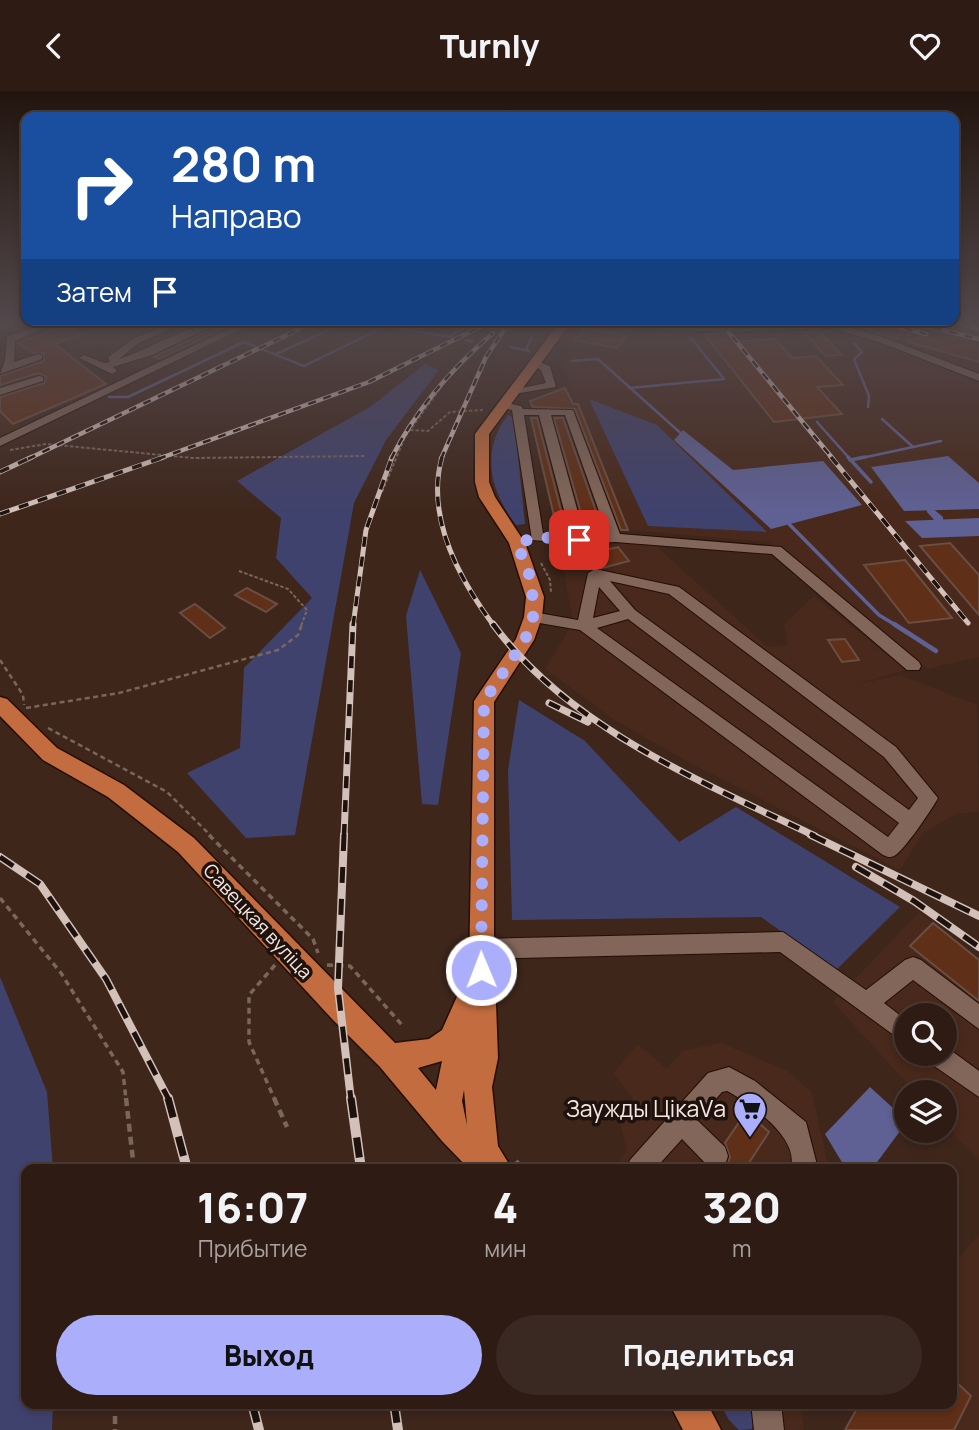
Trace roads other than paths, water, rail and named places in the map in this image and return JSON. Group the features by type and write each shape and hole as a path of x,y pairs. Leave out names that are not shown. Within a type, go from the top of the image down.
{"main road":[{"path":"499,1163 484,1151 479,1118 478,1087 484,1058 481,960 484,701 542,618 532,582 528,540 487,497 482,482 482,434 520,386"},
{"name":"Савецкая вуліца","path":"2,707 50,754 116,791 186,845 390,1057 452,1131 499,1163"},
{"path":"452,1131 448,1101 468,1004 481,960"},
{"path":"390,1057 426,1056 447,1046 468,1004"},
{"path":"416,1088 434,1100 448,1101 462,1093 484,1058"},
{"path":"690,1409 703,1430"}],"lane":[{"path":"0,393 18,386"},
{"path":"0,442 11,431 119,386"},
{"path":"507,405 547,386"},
{"path":"507,405 544,412 569,412 615,538"},
{"path":"507,405 528,540 615,538 776,550 913,666"},
{"path":"544,412 579,540"},
{"path":"542,618 584,626 890,849 929,798 890,752 674,590 595,573"},
{"path":"584,626 595,573"},
{"path":"595,573 626,609 912,823"},
{"path":"584,626 626,609 654,586"},
{"path":"481,960 783,942 894,1024"},
{"path":"866,1003 913,967 979,1018"},
{"path":"953,1066 979,1085"},
{"path":"646,1164 716,1081 730,1079 747,1089 797,1131 805,1164"},
{"path":"681,1121 716,1156"},
{"path":"767,1409 769,1430"}],"waterway":[{"path":"109,397 128,397 150,386"},
{"path":"630,388 645,386"},
{"path":"865,386 869,396 868,407"},
{"path":"630,388 685,437"},
{"path":"882,419 912,446"},
{"path":"817,422 850,459"},
{"path":"857,459 941,441"},
{"path":"851,460 865,457"},
{"path":"851,460 871,482"},
{"path":"931,510 939,519"},
{"path":"786,521 879,615 897,626"},
{"path":"894,624 936,651"}],"railway":[{"path":"28,459 179,386"},
{"path":"158,459 357,386"},
{"path":"392,458 412,423 440,386"},
{"path":"441,459 473,386"},
{"path":"773,386 833,459"},
{"path":"0,472 32,457"},
{"path":"0,514 164,457"},
{"path":"442,457 438,502 448,546 469,588 494,626"},
{"path":"831,457 968,623"},
{"path":"353,626 366,530 392,458"},
{"path":"344,836 353,624"},
{"path":"493,624 524,661 598,723 683,773 815,836"},
{"path":"549,703 588,722"},
{"path":"344,835 338,988 351,1100"},
{"path":"811,835 979,916"},
{"path":"0,857 40,884 106,979 168,1098"},
{"path":"856,867 914,901 979,947"},
{"path":"168,1098 186,1164"},
{"path":"351,1098 360,1164"},
{"path":"254,1409 259,1430"},
{"path":"395,1409 398,1430"}],"place":[{"name":"Заужды ЦікаVа","path":"750,1139"}]}
